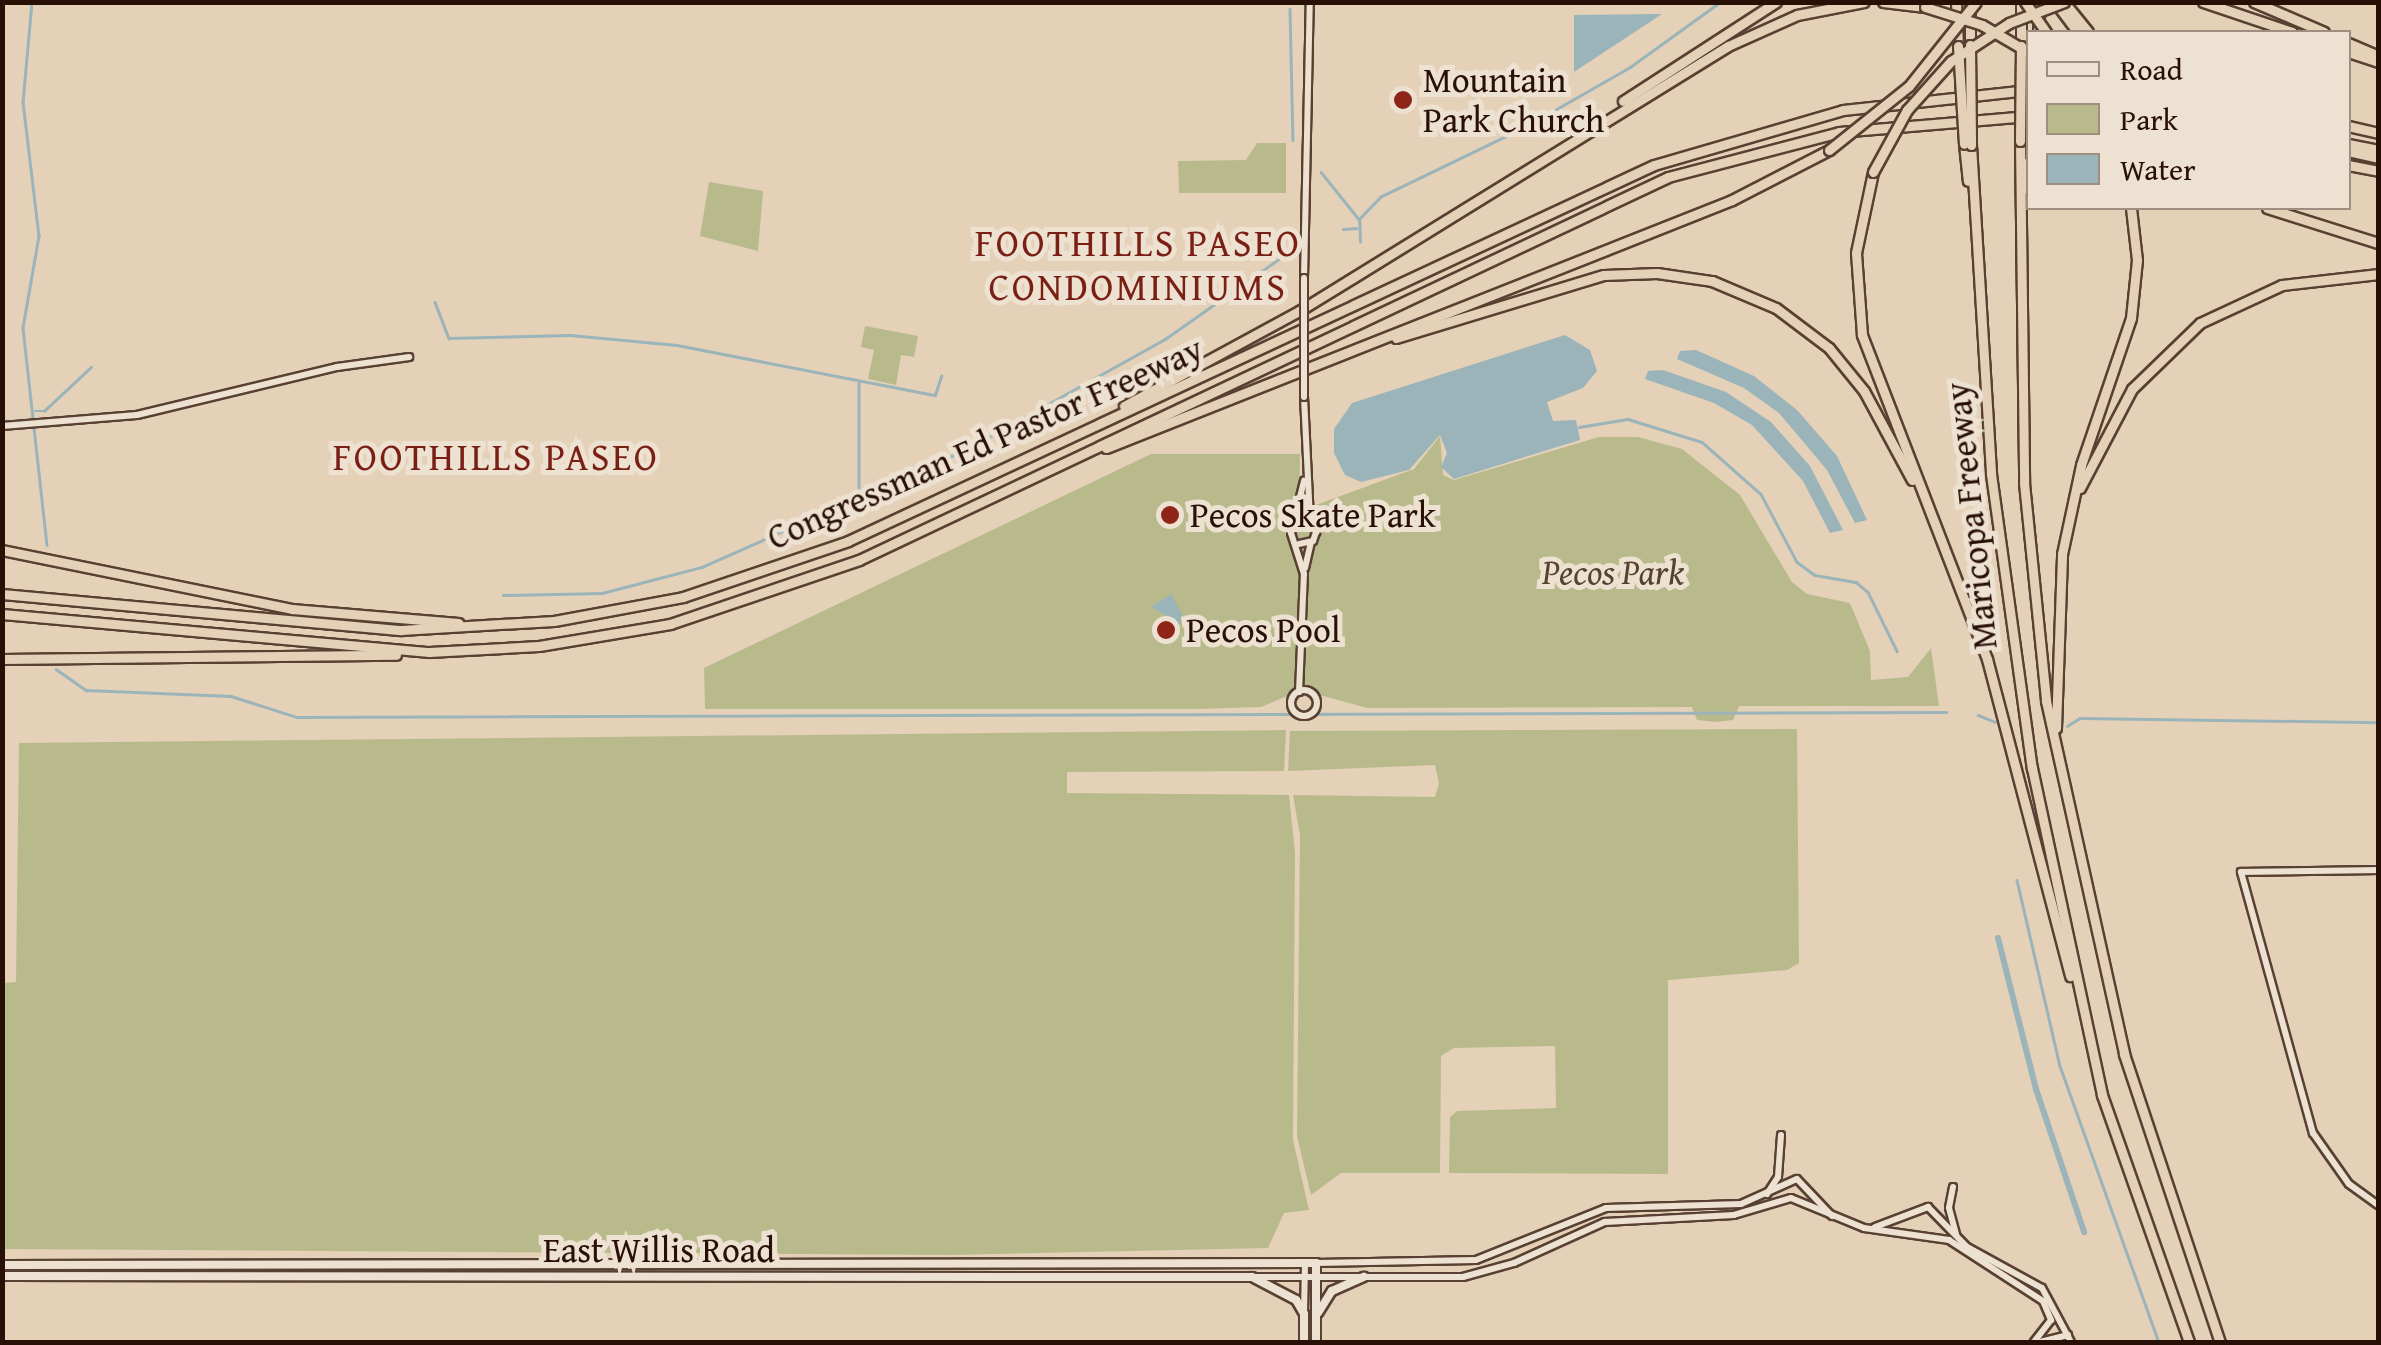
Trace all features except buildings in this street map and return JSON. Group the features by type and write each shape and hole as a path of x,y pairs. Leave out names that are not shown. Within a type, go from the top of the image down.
{"highway":[{"path":"1038,450 1289,318 1776,2"},
{"path":"1572,137 1766,26 1864,2"},
{"path":"1884,2 1925,7 1982,24 2025,49"},
{"path":"1956,2 1964,46"},
{"path":"1048,471 1732,200 1828,150 1917,77 1973,2"},
{"name":"Maricopa Freeway","path":"1973,2 1964,46 1967,145 2007,605 2038,800 2083,1016"},
{"path":"2023,2 2044,30"},
{"name":"Maricopa Freeway","path":"2023,2 2025,49 2020,142 2026,527 2058,766"},
{"path":"2038,30 2040,2"},
{"path":"2055,2 2076,30"},
{"path":"2086,30 2064,2 1978,41 1913,102 1874,172 1856,252 1859,322 1990,669 2102,1095 2190,1342"},
{"path":"2203,2 2286,30"},
{"path":"2254,2 2319,30"},
{"path":"2351,45 2378,59"},
{"path":"2351,53 2378,59"},
{"name":"Congressman Ed Pastor Freeway","path":"2,594 357,628 510,626 629,610 746,580 848,541 1685,154 1822,114 2026,90"},
{"name":"Congressman Ed Pastor Freeway","path":"2,614 428,652 583,640 734,607 859,560 1668,178 1817,136 1992,116 2026,116"},
{"path":"2351,127 2378,133"},
{"path":"2351,149 2378,154"},
{"path":"2351,165 2378,171"},
{"path":"2021,242 2026,185"},
{"path":"2131,210 2133,308 2081,466 2066,534 2055,643 2058,766 2124,1054 2220,1342"},
{"path":"2273,210 2378,243"},
{"path":"1336,357 1594,277 1657,273 1724,285 1794,320 1845,366 1882,420 1949,556"},
{"path":"2066,534 2110,422 2178,340 2268,289 2318,277 2378,274"},
{"path":"2,550 315,612 510,626"},
{"path":"2,659 428,652"}],"main road":[{"name":"East Willis Road","path":"2,1264 1316,1263"},
{"path":"1316,1263 1316,1342"},
{"path":"678,1265 678,1277"},
{"name":"East Willis Road","path":"2,1276 1252,1277"},
{"path":"1252,1277 1286,1290 1304,1314 1304,1342"},
{"path":"1316,1317 1332,1291 1364,1277"}],"street":[{"path":"1304,662 1316,708 1303,716 1292,703 1299,692 1304,662 1304,574 1299,544 1292,533 1298,522 1304,481 1310,2"},
{"path":"2,426 160,411 324,370 409,357"},
{"path":"1304,481 1310,521 1316,532 1310,542 1304,574"},
{"path":"1298,522 1310,521"},
{"path":"1299,544 1310,542"},
{"path":"1299,692 1310,692"},
{"path":"2378,870 2241,872 2313,1133 2348,1184 2378,1205"},
{"path":"1762,1198 1778,1178 1781,1135"},
{"path":"1316,1263 1442,1262 1493,1256 1563,1223 1623,1206 1718,1206 1762,1198 1797,1179 1832,1217 1864,1228 1948,1240 2043,1301 2051,1320 2036,1342"},
{"path":"1953,1186 1950,1218 1967,1247"},
{"name":"East Willis Road","path":"1252,1277 1442,1277 1507,1266 1568,1234 1631,1218 1734,1215 1791,1198 1832,1217"},
{"path":"1864,1228 1906,1220 1928,1207 1967,1247 2042,1288 2070,1340 2036,1342"},
{"path":"1563,1223 1568,1234"},
{"path":"1442,1262 1442,1277"},
{"path":"1304,1263 1304,1314"}],"green space":[{"path":"1257,143 1286,143 1286,193 1179,193 1178,161 1246,160"},
{"path":"709,182 763,191 758,251 700,236"},
{"path":"865,326 918,336 914,357 901,355 896,385 868,379 874,350 861,347"},
{"name":"Pecos Park","path":"1440,436 1443,475 1454,480 1599,437 1638,437 1682,449 1740,495 1792,582 1807,594 1850,603 1870,651 1871,680 1908,677 1931,648 1939,706 1739,706 1733,720 1716,722 1697,720 1692,707 1367,708 1316,694 1292,694 1261,707 1198,709 705,709 704,668 1151,454 1300,454 1299,505 1316,505 1414,469"},
{"path":"1797,729 1799,963 1787,970 1668,980 1668,1174 1449,1173 1450,1117 1457,1111 1556,1108 1555,1046 1454,1048 1441,1056 1440,1173 1341,1173 1311,1195 1297,1136 1300,835 1293,795 1435,797 1439,783 1435,765 1288,771 1290,731"},
{"path":"1286,730 1284,771 1067,772 1067,793 1289,795 1295,853 1293,1140 1309,1210 1284,1213 1268,1248 951,1255 3,1249 2,983 16,982 19,743"}],"water":[{"path":"1662,14 1574,72 1574,15"},
{"path":"1565,335 1590,350 1597,371 1583,388 1547,402 1553,421 1576,420 1580,440 1454,479 1441,467 1447,453 1440,435 1409,470 1361,482 1345,475 1334,453 1334,429 1352,403"},
{"path":"1696,350 1754,376 1797,410 1837,456 1867,520 1855,523 1827,470 1779,413 1744,388 1677,359 1680,351"},
{"path":"1663,370 1726,392 1771,422 1810,466 1843,530 1830,533 1803,481 1752,425 1714,403 1645,379 1648,371"},
{"path":"1171,594 1182,614 1177,640 1156,640 1156,622 1173,619 1151,607"}],"waterway":[{"path":"32,2 23,102 39,236 23,328 47,545"},
{"path":"1360,242 1359,219 1380,197 1525,127 1630,67 1720,2"},
{"path":"1290,9 1293,140"},
{"path":"1321,172 1358,218"},
{"path":"1343,229 1356,228"},
{"path":"503,595 602,593 702,567 971,447 1165,339 1283,256"},
{"path":"435,302 449,338 570,335 677,345 935,395 941,376"},
{"path":"35,411 44,411 91,367"},
{"path":"859,383 859,495"},
{"path":"1579,427 1628,419 1702,442 1761,494 1797,562 1815,575 1856,582 1868,592 1897,651"},
{"path":"56,669 86,690 231,696 297,717 1946,712"},
{"path":"1978,715 1995,722"},
{"path":"2067,726 2080,718 2378,722"},
{"path":"2017,880 2060,1066 2159,1342"},
{"path":"1998,938 2036,1089 2084,1232"}],"place":[{"name":"Mountain Park Church","path":"1403,100"},
{"name":"Pecos Skate Park","path":"1170,515"},
{"name":"Pecos Pool","path":"1166,630"}],"district":[{"name":"FOOTHILLS PASEO CONDOMINIUMS","path":"1138,265"},
{"name":"FOOTHILLS PASEO","path":"496,457"}]}
